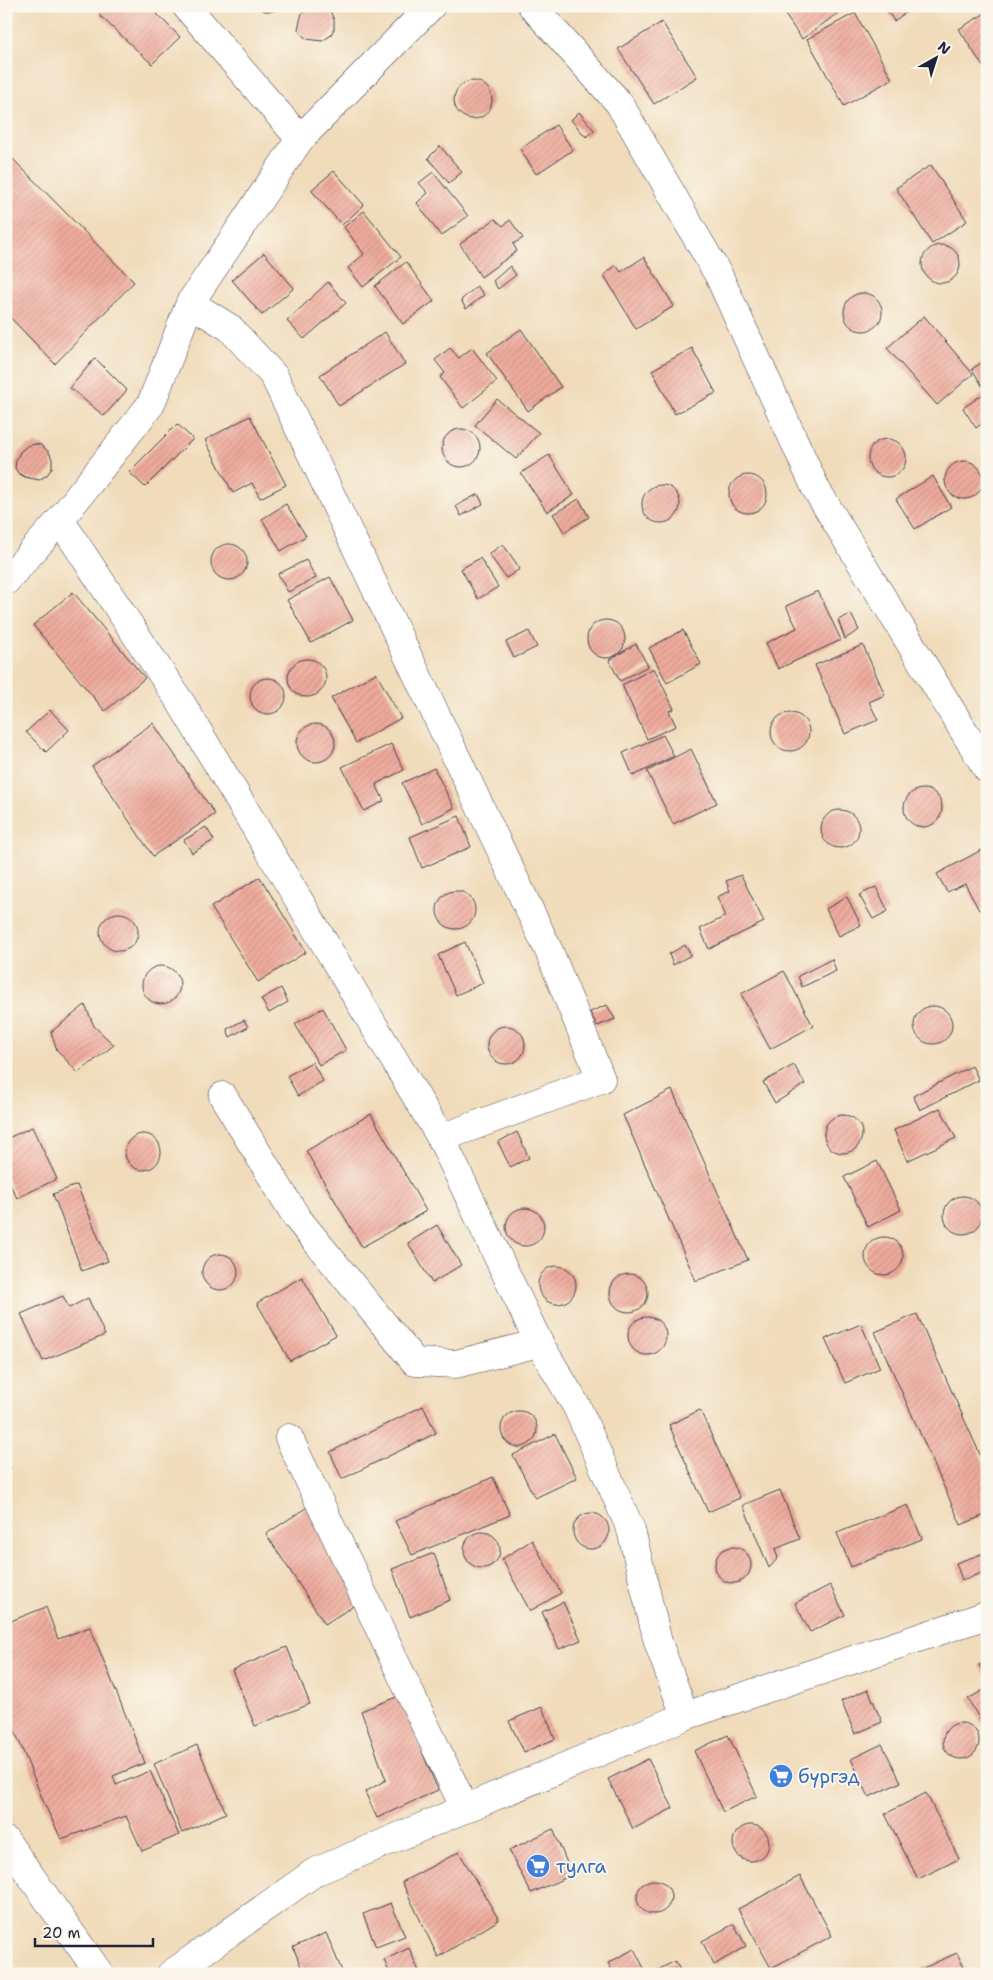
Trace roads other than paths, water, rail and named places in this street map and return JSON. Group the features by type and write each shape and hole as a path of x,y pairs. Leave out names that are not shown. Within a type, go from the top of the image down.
{"street":[{"path":"186,6 300,139"},
{"path":"6,581 60,520 151,404 190,304 300,139 431,6"},
{"path":"532,6 619,103 719,276 816,489 987,769"},
{"path":"190,304 230,328 274,376 545,942 601,1079 441,1138"},
{"path":"60,520 181,703 441,1138 539,1343 577,1407 631,1530 658,1642 685,1716"},
{"path":"223,1096 297,1218 415,1362 456,1364 539,1343"},
{"path":"289,1438 464,1809"},
{"path":"171,1974 316,1872 685,1716 987,1615"},
{"path":"6,1842 100,1974"}],"place":[{"name":"бүргэд","path":"781,1776"},
{"name":"тулга","path":"538,1866"}]}
